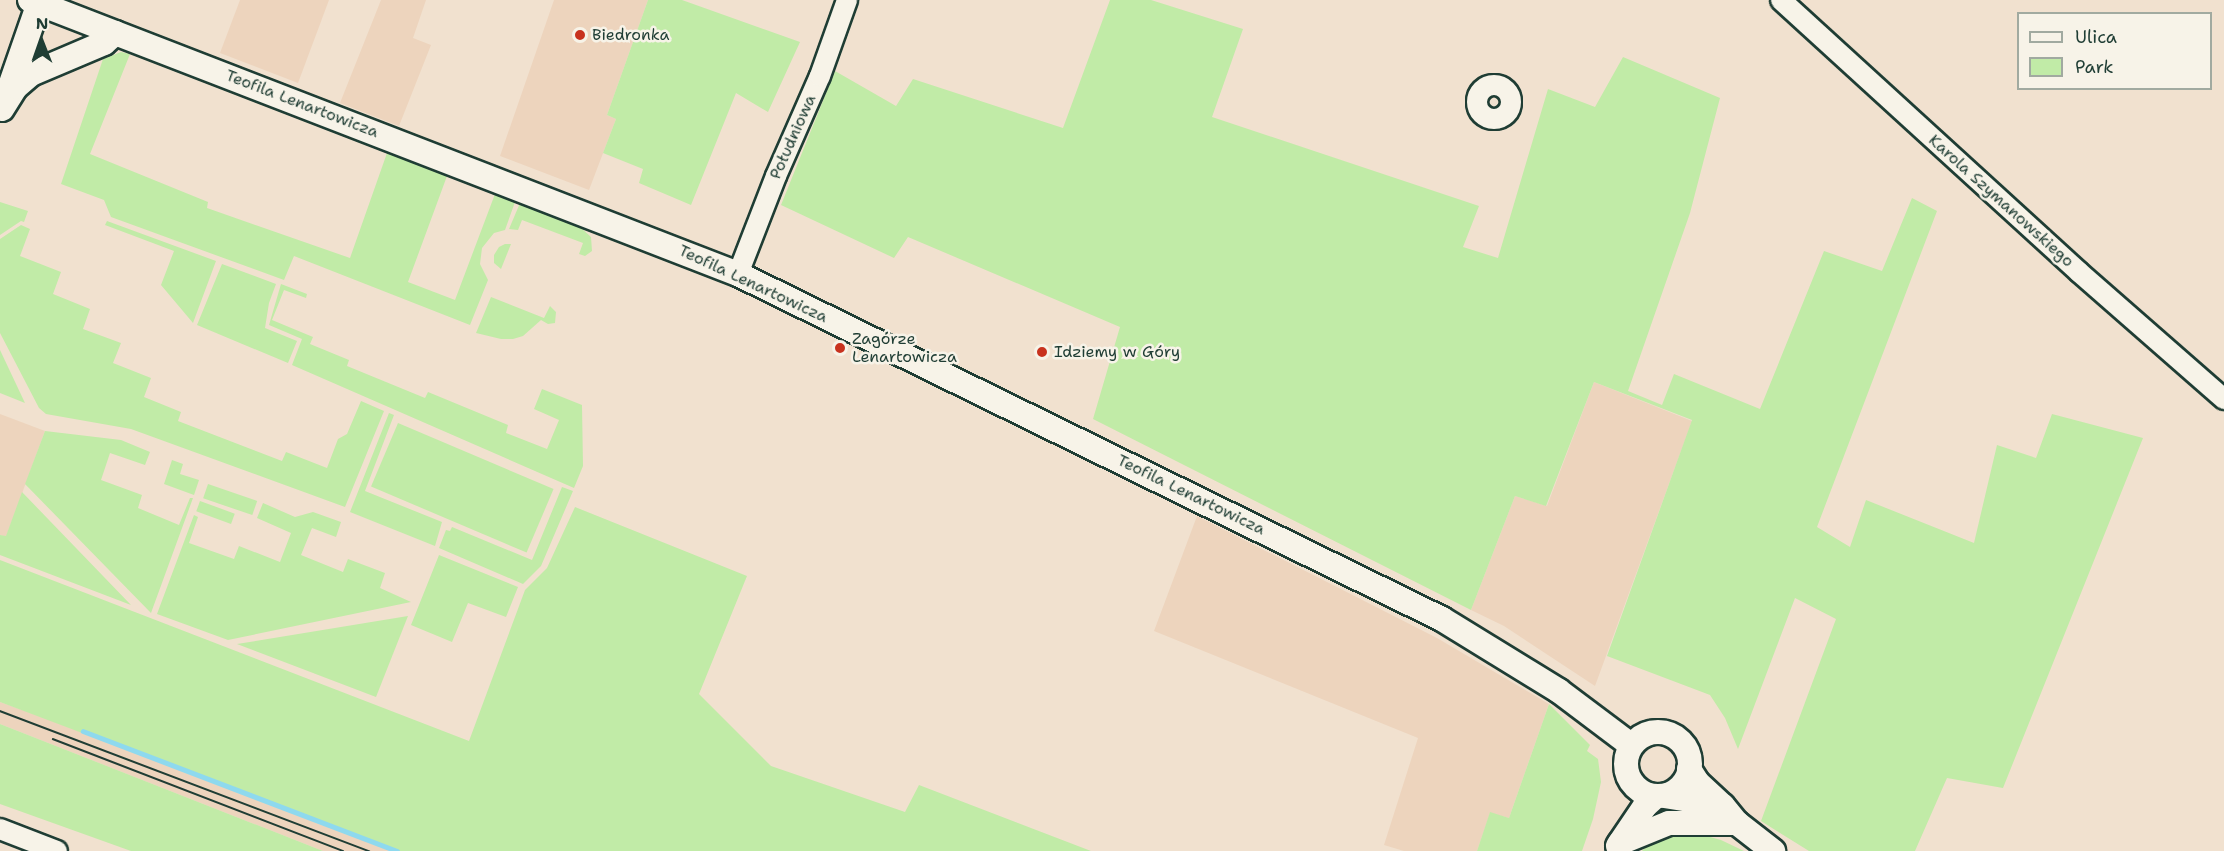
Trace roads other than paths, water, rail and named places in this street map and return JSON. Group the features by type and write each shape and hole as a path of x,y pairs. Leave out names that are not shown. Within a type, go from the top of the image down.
{"street":[{"name":"Południowa","path":"738,274 776,176 820,76 847,0"},
{"name":"Karola Szymanowskiego","path":"1781,0 2079,272 2224,399"},
{"name":"Teofila Lenartowicza","path":"34,2 738,274 1442,619 1559,691 1631,745"},
{"path":"1,111 34,2"},
{"path":"1,111 16,87 31,74 104,43 115,33"},
{"path":"1618,847 1652,793 1681,786 1689,769 1690,760 1682,743 1667,733 1647,733 1631,745 1625,764 1626,773 1652,793 1688,800 1737,824"},
{"path":"1689,769 1697,782 1737,824 1773,851"},
{"path":"1618,847 1669,824 1737,824"},
{"path":"0,829 57,851"}],"waterway":[{"path":"83,731 397,851"}],"tram line":[{"path":"0,711 369,851"},
{"path":"53,739 343,851"}],"place":[{"name":"Biedronka","path":"580,35"},
{"name":"Zagórze Lenartowicza","path":"840,348"},
{"name":"Idziemy w Góry","path":"1042,352"}]}
